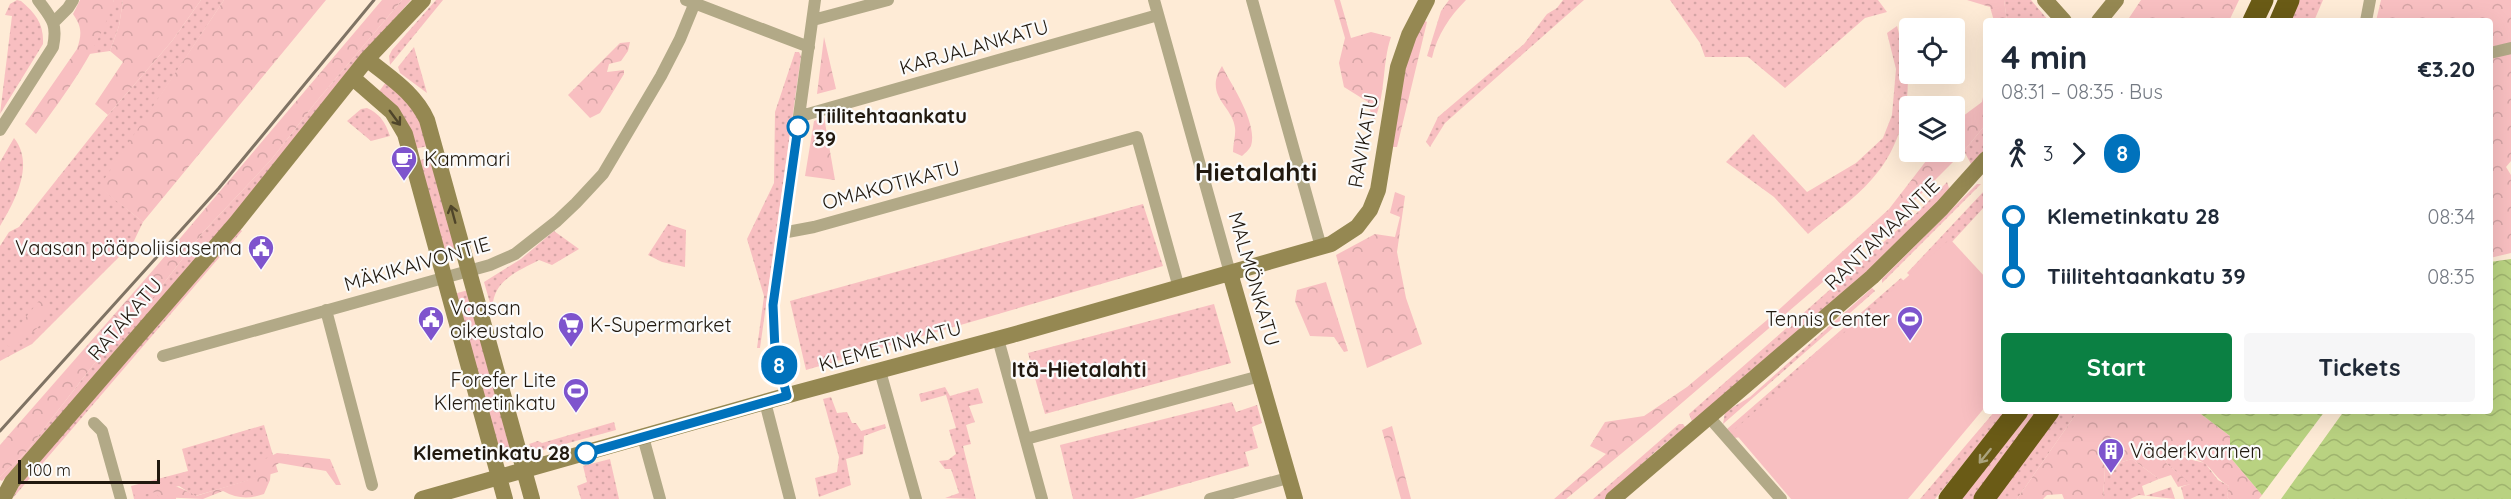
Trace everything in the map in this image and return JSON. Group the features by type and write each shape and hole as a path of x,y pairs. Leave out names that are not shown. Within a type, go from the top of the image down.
{"highway":[{"path":"2254,18 2263,0"},
{"path":"2281,18 2289,0"},
{"path":"1949,499 2017,414"},
{"path":"1984,499 2047,414"}],"main road":[{"name":"RATAKATU","path":"3,499 6,485 357,82 423,0"},
{"name":"RATAKATU","path":"372,63 433,0"},
{"name":"RAVIKATU","path":"1230,273 1321,247 1345,237 1357,227 1370,210 1378,190 1398,67 1409,35 1427,0"},
{"path":"2045,0 2061,18"},
{"path":"2101,18 2116,0"},
{"path":"372,63 405,88 419,103 427,120 532,499"},
{"path":"357,82 392,112 405,134 505,499"},
{"name":"RANTAMAANTIE","path":"1613,499 1872,277 1942,208 1983,162"},
{"name":"KLEMETINKATU","path":"423,499 1230,273"},
{"name":"MALMÖNKATU","path":"1230,273 1294,499"}],"street":[{"path":"0,130 52,47 55,34 54,22 38,0"},
{"path":"54,22 68,8 72,0"},
{"path":"787,396 775,350 773,305 815,0"},
{"path":"813,20 888,0"},
{"name":"MALMÖNKATU","path":"1154,0 1230,273"},
{"path":"1252,0 1321,247"},
{"path":"2367,18 2370,0"},
{"path":"692,1 809,47"},
{"name":"MÄKIKAIVONTIE","path":"163,356 490,265 515,254 576,203 603,174 661,76 692,1"},
{"name":"KARJALANKATU","path":"800,114 808,114 1158,15"},
{"path":"2493,52 2511,48"},
{"name":"OMAKOTIKATU","path":"782,233 814,227 1137,137 1179,288"},
{"path":"326,310 372,484"},
{"path":"998,339 1042,499"},
{"path":"880,371 916,499"},
{"path":"1026,439 1260,376"},
{"path":"765,402 790,499"},
{"path":"1708,416 1781,499"},
{"path":"94,423 102,431 121,499"},
{"path":"643,437 660,499"},
{"path":"1210,499 1288,478"}],"green space":[{"path":"17,0 21,1 38,20 43,44 0,114 12,16 5,15 10,4"},
{"path":"80,0 114,0 91,53 36,134 25,124 77,49 80,31 73,14"},
{"path":"114,0 123,0 119,26 110,51 89,54"},
{"path":"123,0 201,0 172,41 108,115 95,104 123,62 110,51 119,26"},
{"path":"201,0 224,0 100,187 143,222 133,243 32,344 0,361 0,246 9,232 19,227 108,115 172,41"},
{"path":"224,0 326,0 143,222 99,187"},
{"path":"382,0 402,0 316,102 271,160 204,231 147,305 94,364 25,453 0,477 0,445 154,269"},
{"path":"402,0 411,0 332,91 262,183 29,454 2,481 0,480 0,477 25,453 94,364 147,305 204,231 271,160 316,102"},
{"path":"436,0 443,0 390,65 389,56 392,50"},
{"path":"1334,0 1340,0 1351,38 1371,32 1391,37 1381,98 1375,119 1372,118 1368,102 1344,87 1339,63 1345,38"},
{"path":"1449,0 1466,0 1445,26 1432,58 1427,56 1441,11"},
{"path":"1563,0 1584,0 1445,123 1430,147 1426,142 1438,117 1524,44 1547,14 1557,8"},
{"path":"1670,0 1878,0 1887,12 1865,18 1785,88 1748,57 1705,57 1700,43"},
{"path":"1967,0 2004,0 2007,18 1993,18 1990,7"},
{"path":"2004,0 2031,0 2046,18 2007,18"},
{"path":"2141,0 2239,0 2230,18 2129,18"},
{"path":"2299,0 2323,0 2315,18 2290,18"},
{"path":"2381,0 2511,0 2511,43 2493,46 2493,18 2377,18"},
{"path":"1423,20 1427,22 1397,147 1392,147 1404,68"},
{"path":"1897,26 1899,84 1908,84 1907,96 1899,96 1899,132 1882,167 1865,187 1808,234 1774,197 1726,162 1753,134 1807,192 1856,163 1883,138 1892,115 1896,69 1887,33"},
{"path":"824,37 836,89 817,94"},
{"path":"630,42 628,51 621,61 609,64 607,72 624,70 624,74 600,113 590,118 568,95 620,43"},
{"path":"414,47 427,93 400,73 398,67"},
{"path":"795,52 799,52 801,56 760,348 757,348 764,296 747,239 774,183 775,112"},
{"path":"2511,53 2511,161 2506,167 2511,175 2511,253 2493,257 2493,56"},
{"path":"1222,66 1243,105 1251,127 1251,146 1242,156 1233,152 1235,131 1233,120 1217,93 1217,76"},
{"path":"386,82 418,114 428,146 414,149 378,93"},
{"path":"1983,97 1983,128 1965,150 1965,115 1982,102"},
{"path":"367,108 382,119 390,136 371,141 347,121 361,109"},
{"path":"824,117 835,180 805,176 814,121"},
{"path":"1983,128 1983,152 1971,164 1965,150"},
{"path":"14,138 23,159 23,171 17,194 0,226 0,162"},
{"path":"431,157 457,250 443,254 417,161"},
{"path":"1925,162 1953,162 1894,221 1655,426 1566,499 1554,499 1606,454 1590,446 1605,422 1644,416 1687,387 1773,315 1889,209"},
{"path":"1947,182 1950,191 1867,272 1693,424 1689,414 1920,210"},
{"path":"1977,184 1981,184 1882,283 1882,279"},
{"path":"1395,192 1405,196 1397,252 1406,298 1422,344 1367,368 1336,255 1375,234 1395,237 1400,217 1390,213"},
{"path":"1983,192 1983,208 1916,281 1907,273"},
{"path":"1143,204 1163,266 806,370 790,301"},
{"path":"668,224 686,230 685,267 662,262 648,255"},
{"path":"238,228 242,231 12,499 27,471"},
{"path":"554,231 579,249 552,265 539,260 510,276 499,287 493,302 490,303 484,282 521,259"},
{"name":"Tennis Center","path":"1950,239 1983,275 1983,410 1908,499 1791,499 1733,431"},
{"path":"1901,278 1909,287 1740,437 1735,438 1727,429"},
{"path":"1326,282 1348,351 1344,352 1334,337 1310,336 1295,301 1297,290"},
{"path":"1872,288 1875,291 1723,424 1725,412 1750,397"},
{"path":"468,290 515,457 501,461 454,294"},
{"path":"43,296 49,302 50,313 32,333 9,347 5,343"},
{"path":"1214,304 1231,363 1045,414 1028,353"},
{"path":"945,387 950,396 978,388 983,403 969,406 975,422 966,425 971,444 963,446 976,499 945,498 959,493 951,469 945,469 939,461 948,460 956,454 949,430 956,428 946,395 921,402 919,394"},
{"path":"831,397 837,413 847,412 852,423 856,423 861,431 885,424 886,428 864,436 863,454 846,459 851,485 819,497 815,478 837,472 839,457 823,399"},
{"path":"1232,402 1236,412 1257,405 1262,423 1252,427 1258,448 1245,452 1249,466 1133,499 1073,499 1060,445"},
{"path":"1992,414 2004,414 1935,499 1920,499"},
{"path":"2025,414 2040,414 1974,499 1958,499"},
{"path":"2059,414 2076,414 2017,499 1995,499"},
{"path":"2076,414 2201,414 2230,436 2230,457 2262,495 2259,499 2229,499 2227,497 2229,486 2207,465 2172,451 2166,463 2191,484 2178,487 2171,475 2159,479 2132,459 2105,467 2103,499 2064,499 2062,494 2047,495 2043,499 2017,499"},
{"path":"614,422 616,430 543,450 533,451 529,444 538,441 542,443"},
{"path":"1679,424 1683,424 1686,428 1654,453 1605,499 1593,499"},
{"path":"264,425 278,472 195,496 179,486 155,492 176,497 176,499 134,499 131,486 188,471 182,449"},
{"path":"1392,426 1411,499 1401,499 1382,430"},
{"path":"2172,451 2188,459 2205,463 2218,480 2229,486 2227,497 2229,499 2184,499 2181,487 2190,484 2166,463"},
{"path":"277,453 330,459 341,485 336,485 326,471 279,463 271,468 270,480 264,494 253,497 239,497 223,491 203,499 159,497 155,492 135,497 133,490 149,483 157,483 181,488 196,496 255,478 257,463"},
{"path":"610,459 619,499 581,499 577,486 587,482 583,466"},
{"path":"2132,459 2159,479 2142,486 2145,496 2139,495 2130,499 2103,499 2105,467"},
{"path":"2171,487 2175,499 2146,496"}],"water":[{"path":"2511,259 2511,499 2281,499 2342,414 2493,414 2493,262"},
{"path":"2201,414 2323,414 2262,495 2230,457 2230,436"}],"railway":[{"path":"0,431 219,188 374,0"}],"bus line":[{"name":"8","path":"586,453 787,396 775,350 773,305 798,127"}],"place":[{"name":"Tiilitehtaankatu 39","path":"798,127"},
{"name":"Kammari","path":"404,182"},
{"name":"Vaasan pääpoliisiasema","path":"261,271"},
{"name":"Vaasan oikeustalo","path":"431,342"},
{"name":"Tennis Center","path":"1910,342"},
{"name":"K-Supermarket","path":"571,348"},
{"name":"Forefer Lite Klemetinkatu","path":"576,414"},
{"name":"Klemetinkatu 28","path":"586,453"},
{"name":"Väderkvarnen","path":"2111,474"}],"district":[{"name":"Hietalahti","path":"1256,172"},
{"name":"Itä-Hietalahti","path":"1079,370"}]}
